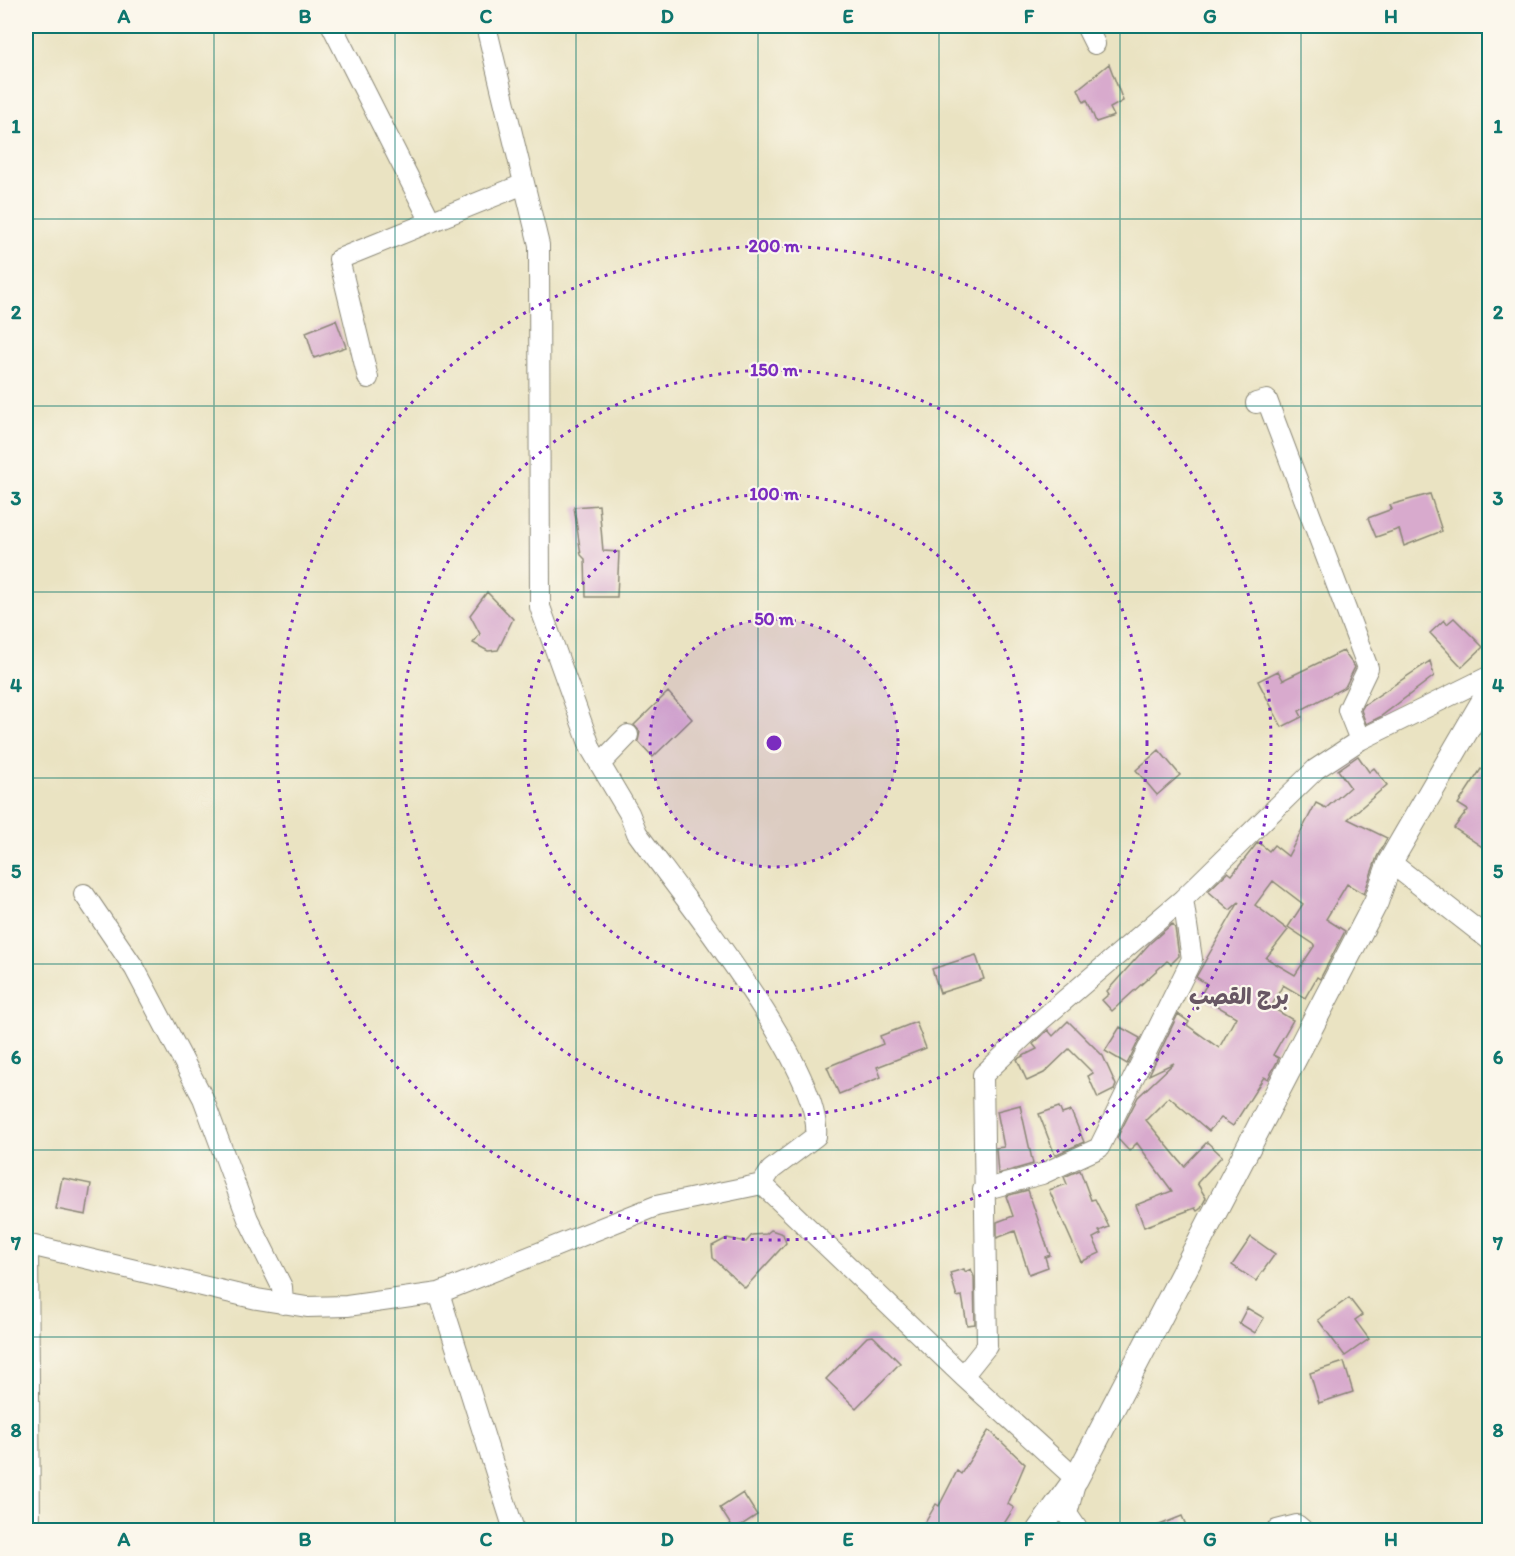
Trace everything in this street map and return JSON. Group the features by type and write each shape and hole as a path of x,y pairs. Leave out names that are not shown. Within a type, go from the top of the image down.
{"main road":[{"path":"1039,1530 1076,1479 1370,913 1390,862 1490,690"}],"street":[{"path":"332,26 431,222"},
{"path":"30,1530 27,1244 283,1304 307,1307 347,1306 439,1293 656,1206 762,1184 771,1170 816,1136 818,1121 801,1072 728,958 637,833 591,749 540,607 539,245 486,26"},
{"path":"1086,26 1095,44"},
{"path":"368,378 339,259 524,184"},
{"path":"1256,403 1267,400 1368,668 1348,710 1360,740"},
{"path":"963,1376 987,1346 983,1075 1041,1021 1183,899 1317,769 1360,740 1490,676"},
{"path":"600,764 628,735"},
{"path":"1390,862 1490,940"},
{"path":"84,894 135,969 203,1098 248,1219 282,1287 283,1304"},
{"path":"983,1190 1042,1174 1099,1148 1192,959 1183,899"},
{"path":"762,1184 963,1376 1076,1479 1067,1514 1078,1530"},
{"path":"439,1293 514,1530"},
{"path":"1277,1530 1297,1525 1302,1530"}],"building":[{"path":"1109,64 1123,101 1110,108 1114,116 1096,122 1087,100 1084,102 1078,89"},
{"path":"336,320 346,347 314,358 306,332"},
{"path":"1430,494 1442,531 1404,546 1399,529 1376,537 1368,518 1392,509 1390,505"},
{"path":"599,505 603,551 619,552 617,597 586,597 585,559 581,555 574,507"},
{"path":"487,592 513,619 498,650 488,651 473,643 480,634 470,615"},
{"path":"1454,618 1483,647 1462,667 1430,633 1444,620 1447,624"},
{"path":"1343,651 1355,667 1345,687 1299,711 1302,717 1282,727 1258,681 1278,671 1283,680"},
{"path":"1430,661 1434,676 1380,717 1366,724 1361,710 1364,705"},
{"path":"668,692 692,719 653,757 638,741 640,732 634,725"},
{"path":"1159,750 1180,775 1157,795 1136,770"},
{"path":"1358,756 1369,772 1374,768 1387,785 1348,819 1387,838 1377,857 1364,894 1347,884 1326,919 1345,931 1320,979 1317,977 1305,998 1283,985 1271,1007 1293,1020 1273,1055 1279,1058 1268,1079 1264,1077 1233,1126 1221,1118 1209,1131 1169,1097 1146,1120 1184,1166 1207,1142 1222,1156 1197,1183 1206,1198 1200,1209 1197,1211 1195,1208 1144,1227 1136,1205 1172,1191 1137,1143 1129,1151 1117,1138 1138,1097 1174,1063 1149,1075 1178,1014 1189,1022 1187,1025 1219,1048 1236,1017 1200,996 1207,984 1196,977 1239,902 1230,910 1208,891 1228,872 1232,875 1258,842 1269,851 1274,845 1288,856 1316,803 1326,808 1350,787 1338,770","holes":["1273,881 1303,904 1288,927 1315,945 1295,975 1266,958 1288,930 1255,905"]},
{"path":"1481,769 1490,775 1490,852 1454,828 1468,810 1458,804"},
{"path":"1172,924 1175,928 1179,956 1171,964 1167,961 1112,1011 1102,1000 1109,994 1107,991 1150,943"},
{"path":"976,955 984,979 940,993 932,969"},
{"path":"1068,1021 1103,1056 1116,1085 1114,1090 1098,1098 1088,1076 1093,1073 1069,1049 1044,1073 1027,1081 1017,1059 1037,1049 1033,1044 1048,1030 1053,1036"},
{"path":"916,1022 926,1048 877,1067 881,1077 839,1094 827,1067 883,1044 880,1036"},
{"path":"1120,1027 1140,1038 1127,1064 1105,1051"},
{"path":"1020,1105 1033,1164 998,1174 996,1148 1004,1147 997,1111"},
{"path":"1059,1107 1062,1114 1071,1111 1084,1142 1055,1155 1039,1114"},
{"path":"1080,1170 1091,1200 1095,1199 1109,1227 1099,1231 1101,1234 1093,1238 1100,1253 1081,1262 1049,1190 1067,1184 1064,1177"},
{"path":"62,1178 91,1184 86,1215 56,1209"},
{"path":"1028,1190 1050,1255 1045,1257 1048,1267 1029,1274 1015,1231 997,1238 997,1222 1013,1216 1006,1196"},
{"path":"771,1230 783,1234 786,1243 745,1288 713,1258 712,1246 727,1238 746,1242 752,1235 766,1234"},
{"path":"1251,1237 1275,1254 1256,1281 1232,1265"},
{"path":"964,1269 965,1272 971,1269 974,1277 975,1324 967,1325 962,1296 957,1297 950,1273"},
{"path":"1349,1298 1362,1315 1355,1320 1369,1339 1345,1356 1318,1320"},
{"path":"1247,1308 1264,1318 1255,1333 1239,1323"},
{"path":"873,1336 900,1363 856,1408 826,1379 867,1337"},
{"path":"1344,1362 1353,1392 1319,1403 1310,1373"},
{"path":"989,1430 1025,1464 1008,1504 1014,1508 1000,1530 921,1530 936,1504 939,1506 957,1471 961,1474"},
{"path":"743,1493 757,1515 734,1530 720,1508"},
{"path":"1182,1516 1188,1530 1147,1530"}],"district":[{"name":"برج القصب","path":"1239,996"}]}
